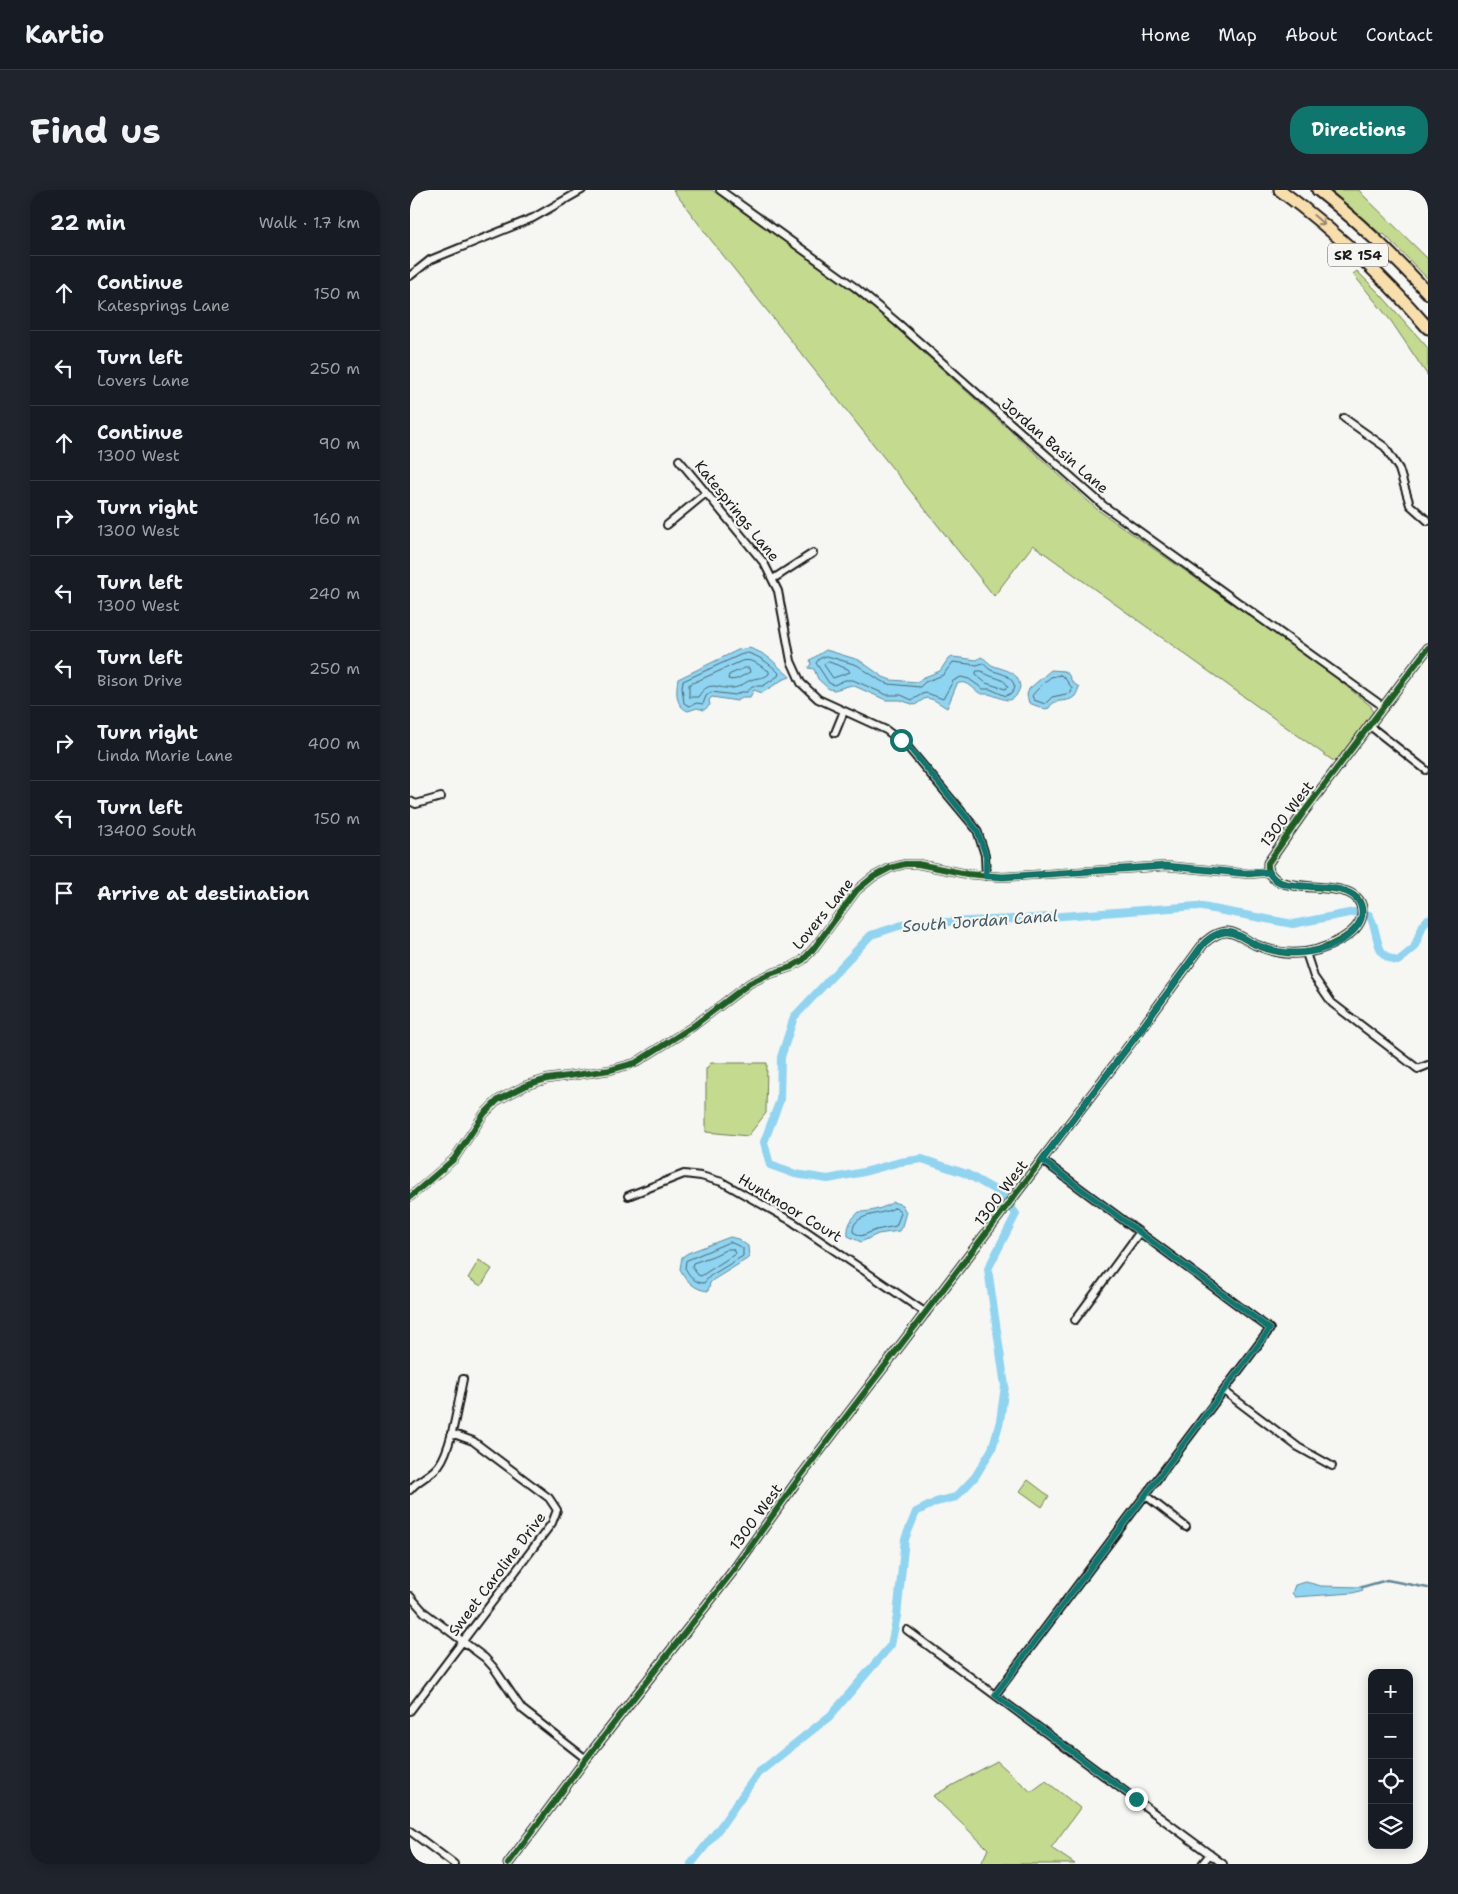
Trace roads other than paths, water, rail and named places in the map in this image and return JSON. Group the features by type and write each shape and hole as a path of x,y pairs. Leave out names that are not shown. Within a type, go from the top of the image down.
{"highway":[{"name":"SR 154","path":"1280,190 1351,248 1404,300 1428,328"},
{"name":"SR 154","path":"1318,190 1380,243 1428,293"}],"street":[{"path":"410,276 430,260 533,218 582,190"},
{"name":"Jordan Basin Lane","path":"720,190 856,288 1111,512 1384,707"},
{"path":"1344,418 1385,447 1399,469 1410,505 1428,522"},
{"name":"Katesprings Lane","path":"679,460 764,564 773,579 782,606 790,661 797,676 812,694 824,702 886,730 901,740 912,751 977,830 986,856 986,876"},
{"path":"667,525 706,493"},
{"path":"773,579 812,553"},
{"name":"1300 West","path":"508,1864 586,1759 733,1571 797,1481 1209,938 1218,933 1229,932 1272,950 1289,954 1306,953 1334,944 1349,934 1360,920 1362,914 1360,906 1355,898 1346,892 1328,887 1282,883 1272,878 1268,863 1428,648"},
{"path":"835,732 844,711"},
{"path":"1370,726 1426,770"},
{"path":"410,801 416,804 441,797"},
{"name":"Lovers Lane","path":"410,1197 454,1159 484,1114 498,1100 518,1089 542,1080 558,1076 610,1070 635,1062 692,1027 750,983 792,967 803,960 857,890 897,865 912,864 1003,877 1166,866 1243,873 1269,872"},
{"path":"1306,953 1314,977 1332,1003 1418,1069 1425,1067"},
{"path":"995,1695 1270,1329 1042,1160"},
{"name":"Huntmoor Court","path":"628,1196 684,1174 701,1176 722,1182 793,1222 926,1313"},
{"path":"1075,1320 1139,1233"},
{"path":"410,1490 433,1472 447,1449 464,1379"},
{"path":"1224,1391 1298,1447 1332,1466"},
{"name":"Sweet Caroline Drive","path":"410,1711 552,1523 557,1510 549,1498 473,1441 451,1434"},
{"path":"1145,1495 1186,1527"},
{"path":"410,1596 424,1612 485,1658 522,1709 586,1759"},
{"path":"907,1630 1223,1864"},
{"path":"410,1831 454,1864"},
{"path":"1202,1864 1210,1854"}],"water":[{"path":"749,648 770,658 790,677 762,693 754,690 750,697 742,697 737,701 712,697 709,700 710,705 704,710 697,708 688,711 681,706 677,698 678,679 738,650"},
{"path":"826,650 859,660 883,677 891,680 918,682 922,678 940,671 948,659 953,657 977,660 981,657 992,665 1014,675 1020,687 1014,698 1007,700 988,694 981,694 964,683 957,684 947,708 927,698 915,705 900,700 886,700 852,685 834,690 829,689 818,679 814,669 808,668 811,664 810,660"},
{"path":"1051,670 1064,671 1068,674 1073,683 1079,687 1075,696 1069,700 1058,701 1045,709 1029,703 1027,695 1029,689"},
{"path":"893,1202 902,1205 906,1212 899,1231 878,1234 861,1242 848,1236 850,1223 859,1212 877,1209"},
{"path":"730,1237 738,1239 748,1246 749,1257 713,1280 708,1291 699,1289 691,1284 680,1269 682,1257"},
{"path":"1306,1582 1321,1586 1362,1587 1363,1590 1353,1593 1295,1597 1292,1593 1295,1585"}],"waterway":[{"name":"South Jordan Canal","path":"691,1864 721,1826 758,1773 830,1716 891,1645 897,1616 905,1539 916,1512 936,1502 956,1497 975,1477 992,1449 1000,1421 1005,1386 988,1269 1016,1214 1002,1194 967,1174 922,1159 900,1162 828,1179 795,1174 770,1165 764,1142 780,1100 781,1057 794,1017 871,935 905,924 1035,918 1197,906 1293,924 1354,912"},
{"name":"South Jordan Canal","path":"1369,915 1380,949 1390,959 1398,961 1414,948 1423,925 1428,919"},
{"path":"1362,1587 1387,1580 1428,1588"}]}
